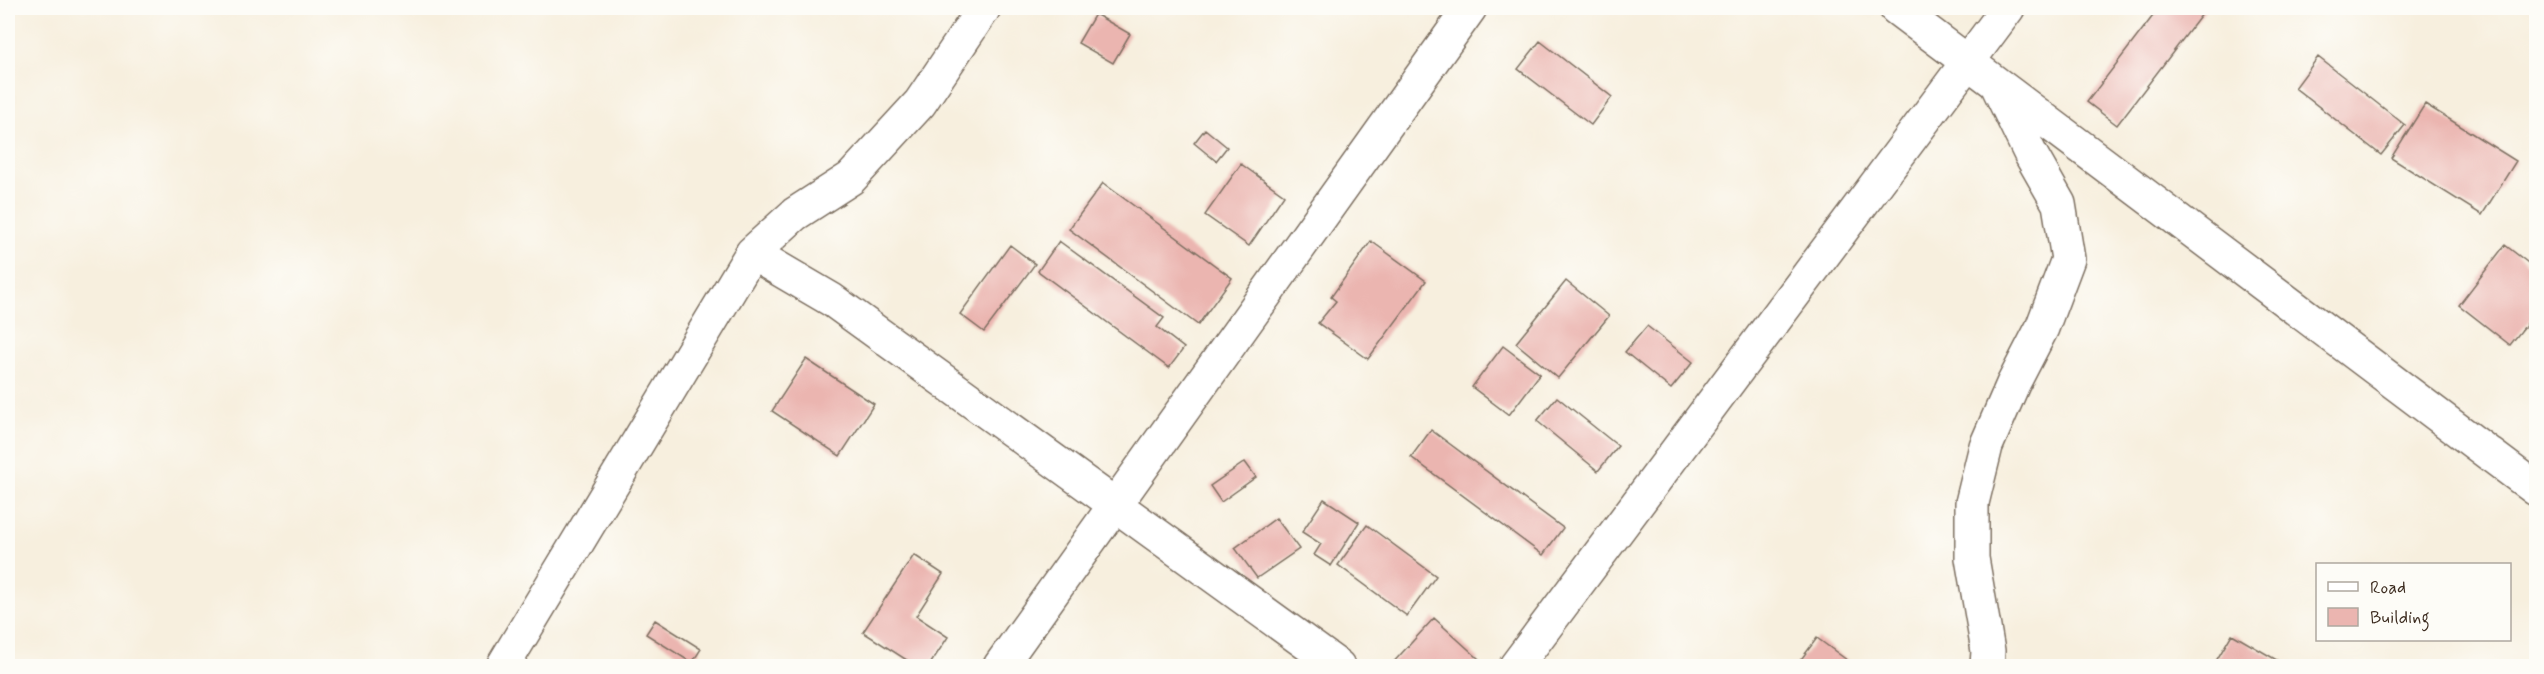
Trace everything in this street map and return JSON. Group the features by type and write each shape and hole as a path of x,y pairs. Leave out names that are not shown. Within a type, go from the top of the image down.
{"street":[{"path":"503,666 752,253 795,214 851,178 920,103 984,8"},
{"path":"1000,666 1470,8"},
{"path":"1896,8 2536,489"},
{"path":"1516,666 2008,8"},
{"path":"1987,666 1988,651 1972,558 1972,503 1986,446 2013,384 2042,328 2068,258 2059,204 2030,153 1996,83"},
{"path":"752,253 832,300 1338,666"}],"building":[{"path":"2159,8 2206,9 2117,125 2087,102"},
{"path":"1095,14 1130,34 1113,63 1078,43"},
{"path":"1540,41 1612,97 1591,125 1518,69"},
{"path":"2318,57 2405,125 2381,155 2295,88"},
{"path":"2425,104 2516,161 2482,215 2391,158"},
{"path":"1205,129 1227,147 1216,161 1194,143"},
{"path":"1241,164 1284,195 1249,246 1205,215"},
{"path":"1103,183 1232,278 1198,325 1069,229"},
{"path":"1059,241 1164,318 1157,327 1184,348 1169,368 1038,271"},
{"path":"1371,241 1426,281 1368,359 1318,323 1336,301 1331,297"},
{"path":"1010,245 1035,264 984,332 960,314"},
{"path":"2505,245 2536,269 2536,312 2510,345 2459,305"},
{"path":"1566,281 1609,316 1558,378 1516,343"},
{"path":"1647,326 1693,362 1671,389 1625,352"},
{"path":"1503,346 1540,374 1509,415 1472,387"},
{"path":"806,359 874,404 840,456 772,411"},
{"path":"1557,397 1618,446 1598,471 1537,421"},
{"path":"1431,430 1563,528 1543,555 1411,457"},
{"path":"1245,462 1256,477 1221,502 1210,486"},
{"path":"1324,499 1359,522 1331,566 1314,555 1321,544 1302,532"},
{"path":"1276,518 1299,549 1257,578 1235,548"},
{"path":"1367,525 1436,576 1407,616 1338,565"},
{"path":"914,555 943,574 916,616 948,637 929,666 916,666 863,632"},
{"path":"1434,618 1479,659 1472,666 1390,666"},
{"path":"655,620 701,649 692,663 646,634"},
{"path":"2232,634 2287,666 2213,666"},
{"path":"1817,638 1855,666 1796,666"}]}
